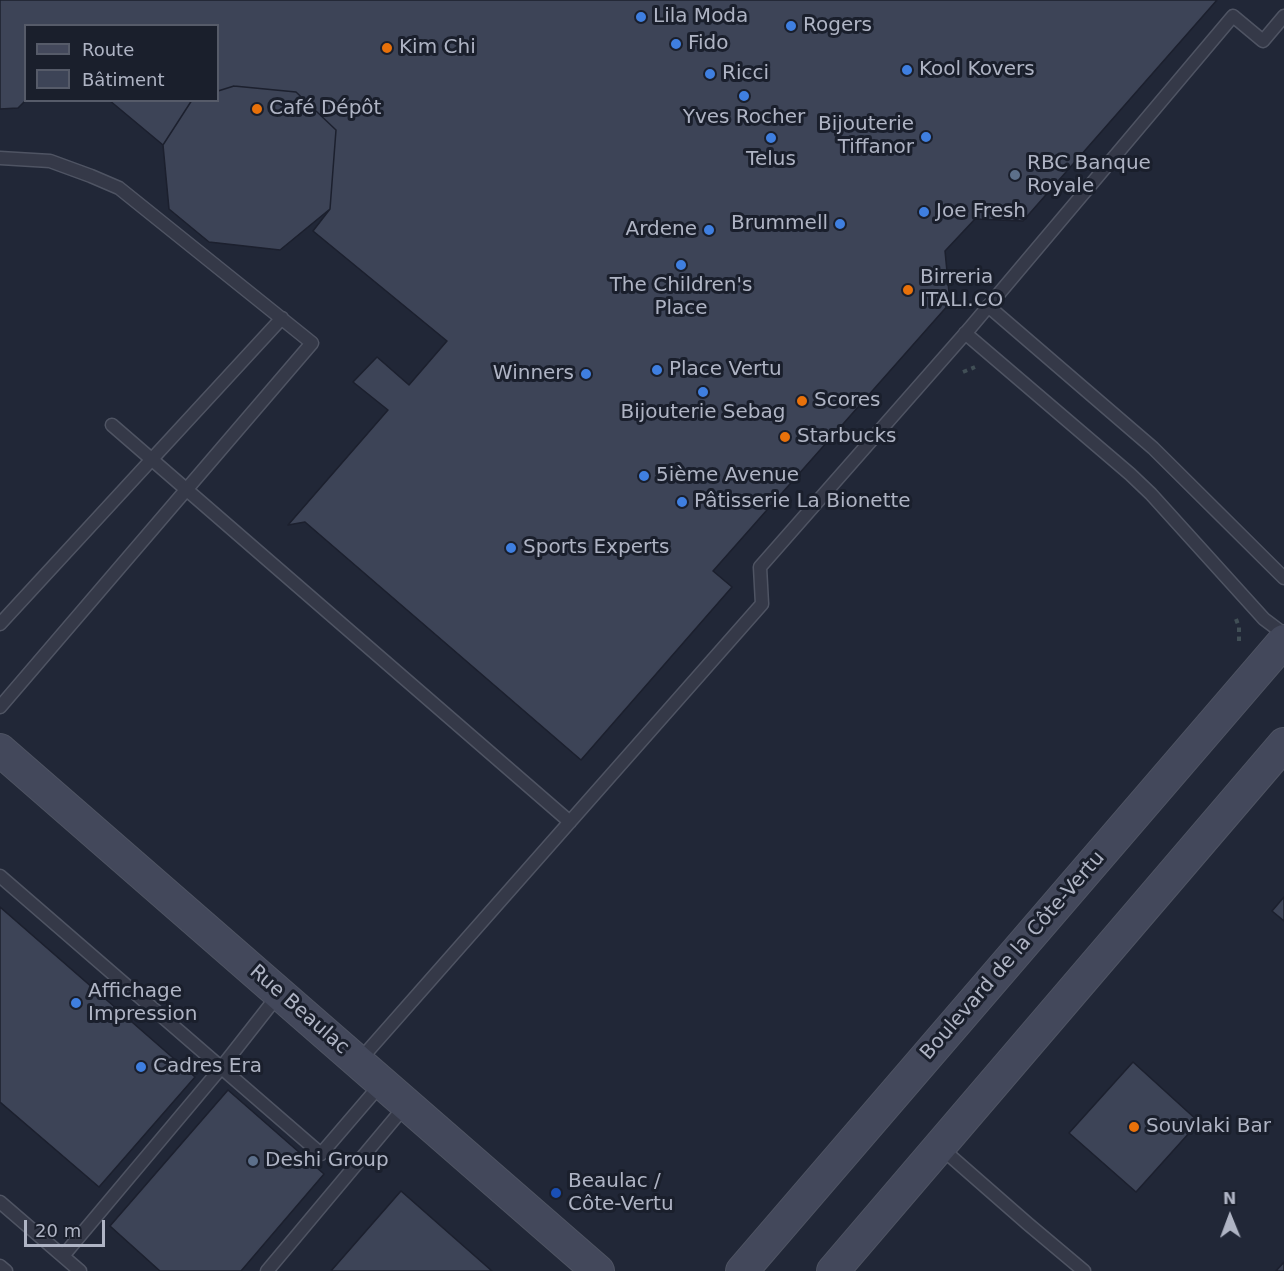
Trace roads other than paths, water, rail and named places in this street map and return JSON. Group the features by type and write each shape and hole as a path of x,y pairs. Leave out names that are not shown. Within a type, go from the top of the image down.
{"main road":[{"name":"Boulevard de la Côte-Vertu","path":"742,1271 1284,641"},
{"path":"832,1271 1284,744"},
{"name":"Rue Beaulac","path":"0,750 596,1270"}],"lane":[{"path":"358,1062 762,604 760,567 966,333 1233,16 1263,41 1284,16"},
{"path":"0,158 50,161 119,188 312,343 0,707"},
{"path":"988,306 1153,448 1284,578"},
{"path":"0,624 282,318"},
{"path":"966,333 1130,474 1151,494 1264,619 1284,634"},
{"path":"112,425 570,822"},
{"path":"0,876 321,1154 382,1083"},
{"path":"63,1256 221,1068 279,993"},
{"path":"267,1271 406,1104"},
{"path":"939,1146 1084,1271"},
{"path":"0,1202 80,1271"},
{"path":"0,1266 6,1271"}],"place":[{"name":"Lila Moda","path":"641,17"},
{"name":"Rogers","path":"791,26"},
{"name":"Fido","path":"676,44"},
{"name":"Kim Chi","path":"387,48"},
{"name":"Kool Kovers","path":"907,70"},
{"name":"Ricci","path":"710,74"},
{"name":"Yves Rocher","path":"744,96"},
{"name":"Café Dépôt","path":"257,109"},
{"name":"Bijouterie Tiffanor","path":"926,137"},
{"name":"Telus","path":"771,138"},
{"name":"RBC Banque Royale","path":"1015,175"},
{"name":"Joe Fresh","path":"924,212"},
{"name":"Brummell","path":"840,224"},
{"name":"Ardene","path":"709,230"},
{"name":"The Children's Place","path":"681,265"},
{"name":"Birreria ITALI.CO","path":"908,290"},
{"name":"Place Vertu","path":"657,370"},
{"name":"Winners","path":"586,374"},
{"name":"Bijouterie Sebag","path":"703,392"},
{"name":"Scores","path":"802,401"},
{"name":"Starbucks","path":"785,437"},
{"name":"5ième Avenue","path":"644,476"},
{"name":"Pâtisserie La Bionette","path":"682,502"},
{"name":"Sports Experts","path":"511,548"},
{"name":"Affichage Impression","path":"76,1003"},
{"name":"Cadres Era","path":"141,1067"},
{"name":"Souvlaki Bar","path":"1134,1127"},
{"name":"Deshi Group","path":"253,1161"},
{"name":"Beaulac / Côte-Vertu","path":"556,1193"}]}
